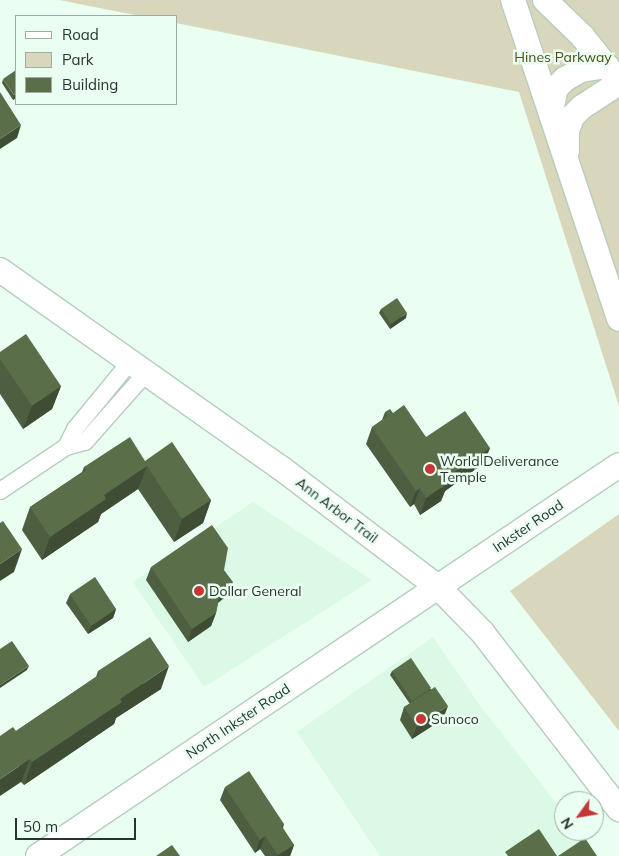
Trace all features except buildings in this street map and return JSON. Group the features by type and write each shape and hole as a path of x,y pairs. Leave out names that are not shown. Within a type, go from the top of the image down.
{"main road":[{"path":"514,0 619,319"},
{"path":"545,0 583,37 615,77"},
{"path":"551,111 556,88 565,79 581,70 615,77"},
{"path":"569,165 566,140 572,117 615,77"},
{"name":"Ann Arbor Trail","path":"0,270 281,468 438,586 482,632 619,809"},
{"name":"Inkster Road","path":"438,586 619,465"},
{"name":"North Inkster Road","path":"38,856 438,586"}],"street":[{"path":"0,492 66,447 75,429 138,367"}],"shaded area":[{"path":"253,502 372,580 204,687 133,582"},
{"path":"433,637 479,704 554,800 554,841 586,841 598,856 380,856 297,732"}],"green space":[{"name":"Hines Parkway","path":"59,0 619,0 619,406 519,92 178,23 178,15 135,15"},
{"path":"619,514 619,731 510,591"}],"place":[{"name":"World Deliverance Temple","path":"430,469"},
{"name":"Dollar General","path":"199,591"},
{"name":"Sunoco","path":"421,719"}]}
